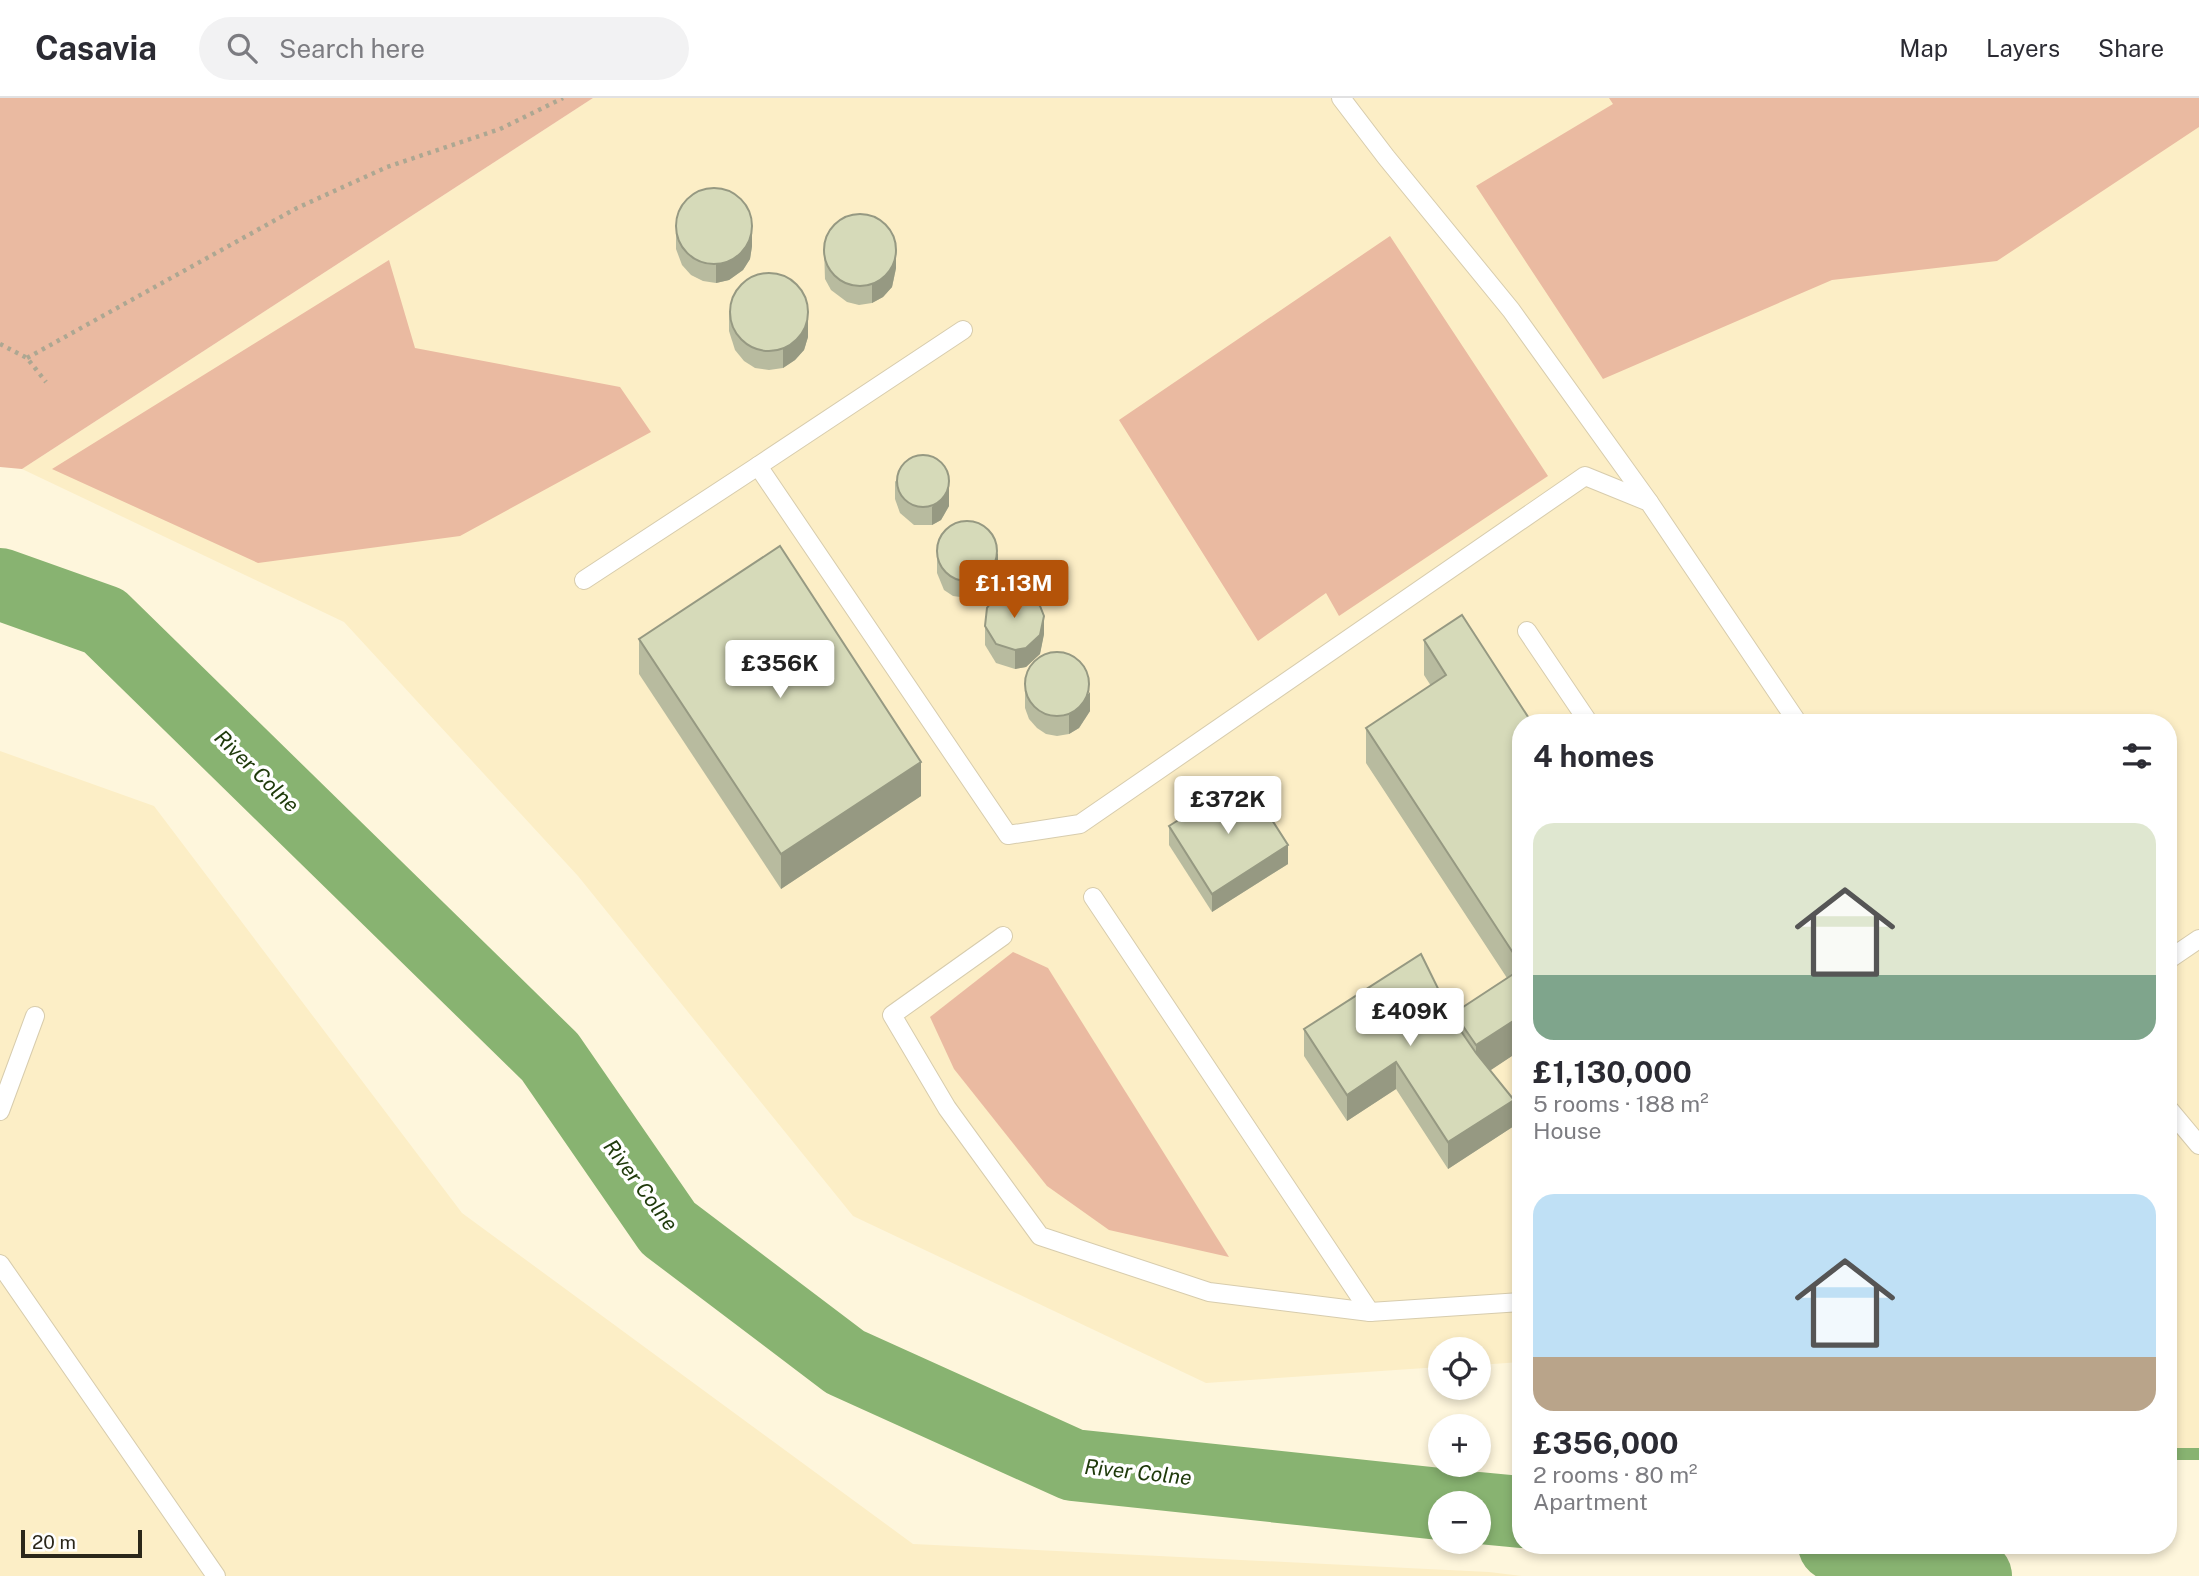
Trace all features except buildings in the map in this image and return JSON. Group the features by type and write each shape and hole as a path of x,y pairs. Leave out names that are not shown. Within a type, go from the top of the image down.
{"lane":[{"path":"1341,98 1511,310 1649,502 1792,714"},
{"path":"584,580 963,330"},
{"path":"758,466 1007,835 1080,824 1585,476 1649,502"},
{"path":"1527,631 1583,714"},
{"path":"1093,897 1370,1312"},
{"path":"1003,936 892,1015 947,1108 1040,1236 1209,1292 1370,1312 1512,1303"},
{"path":"2177,954 2199,939"},
{"path":"0,1111 35,1016"},
{"path":"2177,1119 2199,1145"},
{"path":"0,1264 216,1576"}],"path":[{"path":"27,358 297,208 387,167 500,129 564,98"},
{"path":"0,345 27,358 46,382"}],"shaded area":[{"path":"0,98 593,98 22,469 0,467"},
{"path":"593,98 2199,98 2199,1455 2177,1450 2177,714 1512,714 1512,1363 1491,1364 1491,1337 1428,1337 1428,1368 1206,1383 853,1216 578,876 344,622 22,469"},
{"path":"1609,98 2199,98 2199,127 1997,261 1832,280 1603,379 1476,186 1613,104"},
{"path":"1390,236 1548,476 1339,616 1326,593 1258,641 1119,420"},
{"path":"389,260 415,348 620,387 651,432 460,536 258,563 52,469"},
{"path":"0,751 154,806 462,1213 913,1544 1489,1572 1522,1576 0,1576"},
{"path":"1013,952 1048,968 1229,1257 1109,1230 1047,1186 954,1069 930,1017"}],"waterway":[{"name":"River Colne","path":"0,584 104,621 550,1057 668,1228 845,1362 1073,1465 1428,1503"},
{"path":"2177,1454 2199,1454"},
{"name":"River Colne","path":"1491,1509 1512,1511"},
{"name":"River Colne","path":"1886,1554 1976,1576"}]}
